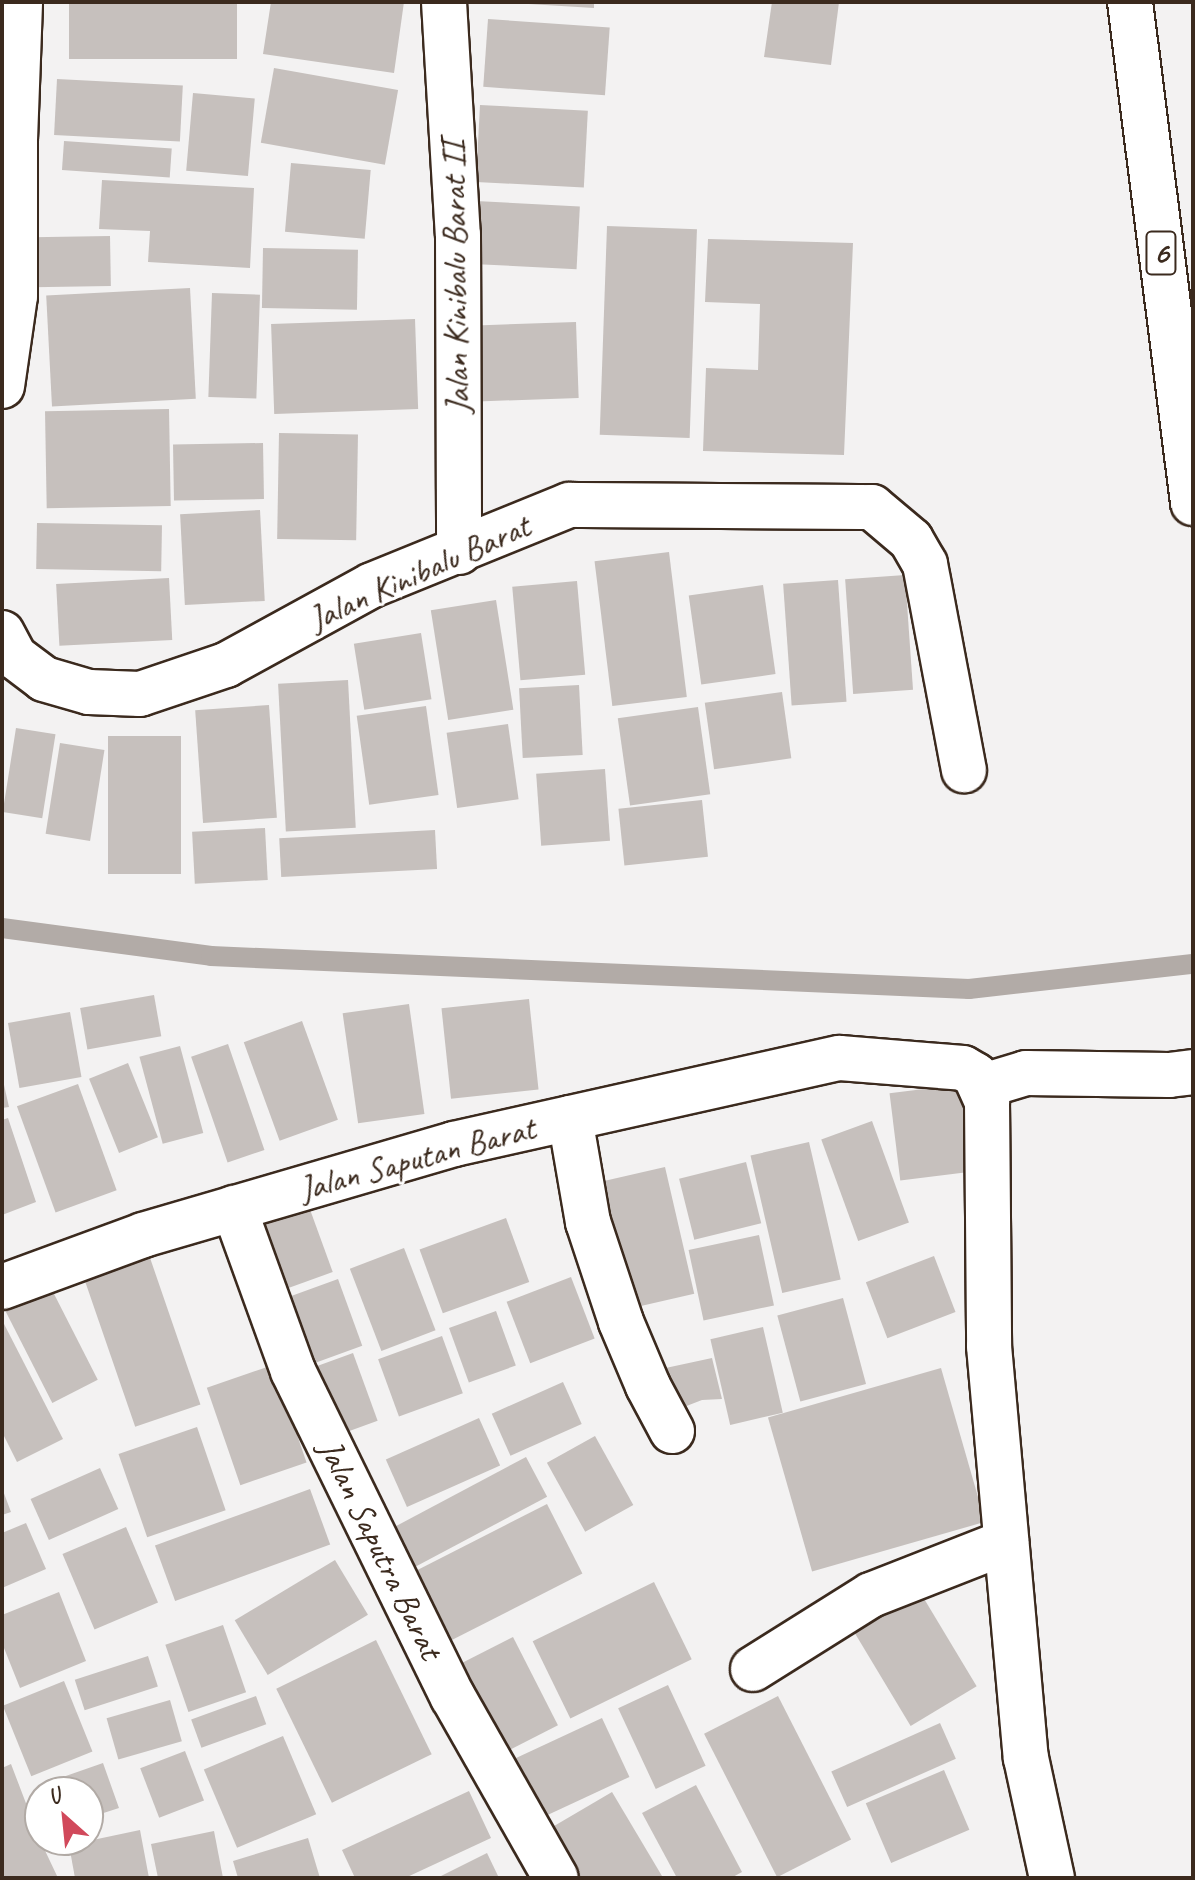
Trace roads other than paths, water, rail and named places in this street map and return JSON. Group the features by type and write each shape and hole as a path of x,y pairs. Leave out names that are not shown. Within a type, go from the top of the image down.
{"main road":[{"path":"2,386 15,296 8,140 20,2"},
{"name":"Jalan Kinibalu Barat II","path":"444,2 458,235 459,552"},
{"name":"6","path":"1130,2 1193,503"},
{"name":"Jalan Kinibalu Barat","path":"2,633 15,657 44,679 89,692 140,694 226,665 372,585 569,505 872,507 911,540 925,564 964,770"},
{"name":"Jalan Saputan Barat","path":"2,1287 143,1235 454,1144 840,1058 963,1068 975,1075 983,1086"},
{"path":"1052,1878 1026,1758 1006,1542 989,1346 987,1102 983,1086 1026,1073 1121,1076 1193,1072"},
{"path":"570,1118 588,1222 621,1322 648,1386 672,1431"},
{"name":"Jalan Saputra Barat","path":"234,1208 293,1371 453,1697 556,1878"},
{"path":"753,1669 871,1595 1006,1542"}],"waterway":[{"path":"2,928 211,956 969,989 1193,964"}]}
